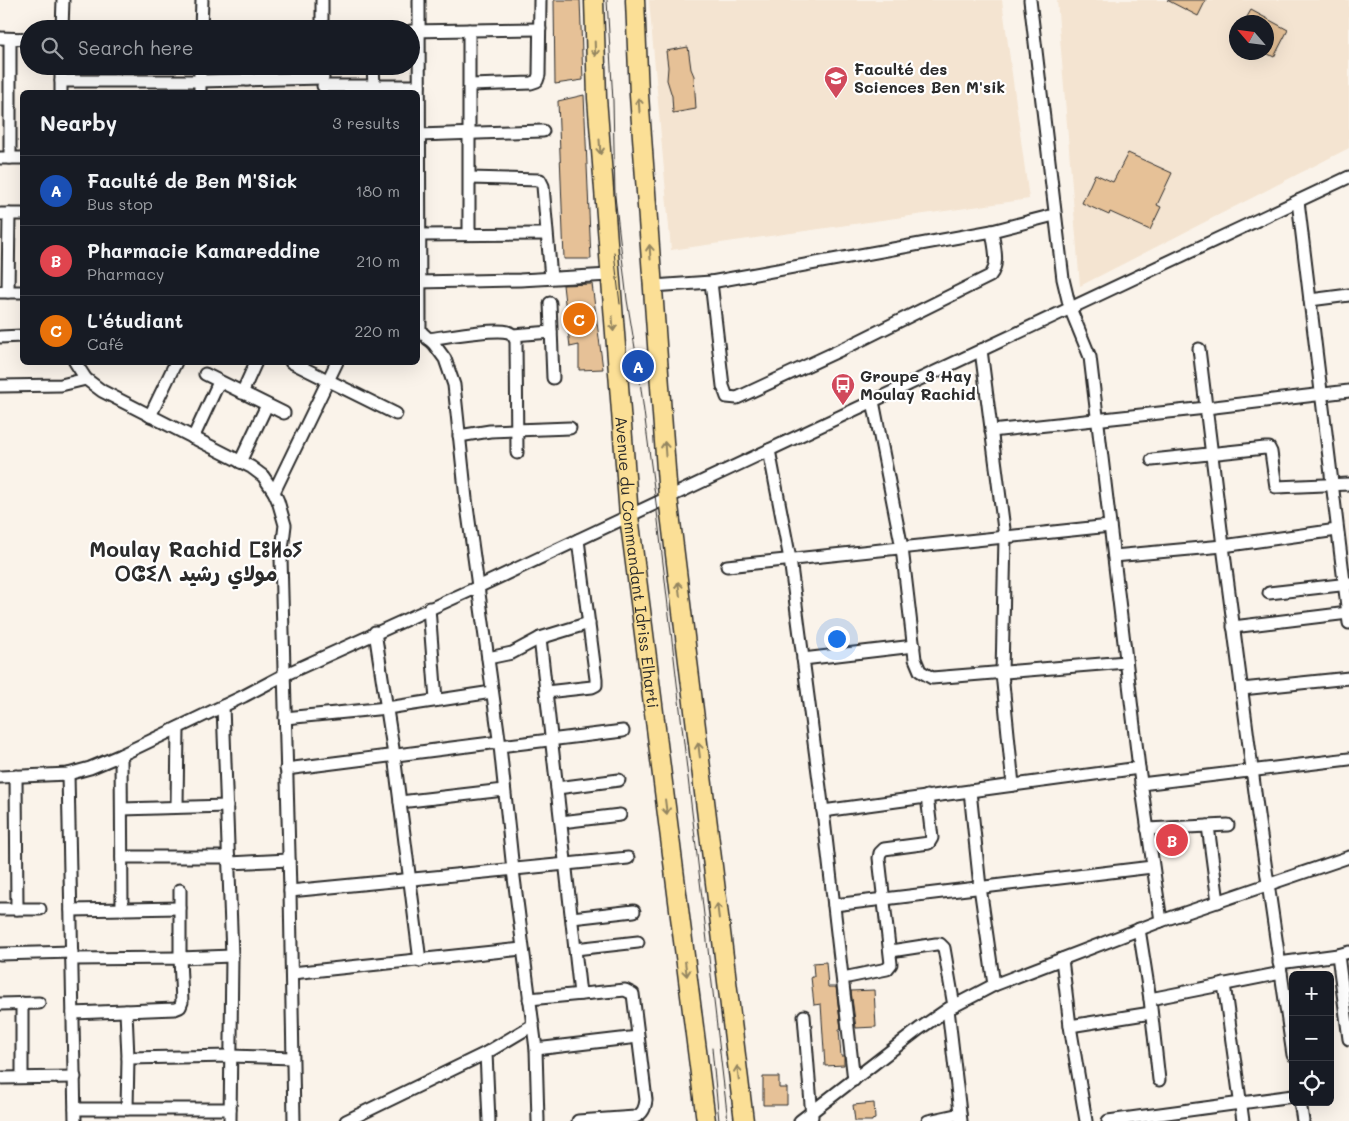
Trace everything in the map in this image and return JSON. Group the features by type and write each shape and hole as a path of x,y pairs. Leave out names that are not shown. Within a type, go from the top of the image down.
{"main road":[{"name":"Avenue du Commandant Idriss Elharti","path":"594,0 597,98 629,516 706,1121"},
{"path":"635,0 638,87 668,497 744,1121"}],"street":[{"path":"62,20 63,0"},
{"path":"201,20 202,0"},
{"path":"322,0 322,20"},
{"path":"416,20 419,0"},
{"path":"470,85 531,83 537,81 539,75 540,0"},
{"path":"1030,0 1062,279 1070,308 1090,357 1141,784 1161,921"},
{"path":"420,31 540,29"},
{"path":"469,30 469,234"},
{"path":"20,39 5,38 5,158 20,158"},
{"path":"247,75 247,80"},
{"path":"373,75 374,86"},
{"path":"418,75 419,90"},
{"path":"61,87 200,87 247,80 323,81 374,86 419,86"},
{"path":"420,135 543,131"},
{"path":"470,178 540,180 543,186 550,278"},
{"path":"0,777 68,774 90,768 121,755 223,706 284,674 478,587 1298,201 1349,180"},
{"path":"1233,626 1348,618 1347,584 1337,530 1298,201"},
{"path":"20,214 5,214 4,292 20,292"},
{"path":"653,286 711,282 992,231 1054,215"},
{"path":"711,282 723,386 727,397 737,398 849,346 990,276 995,270 996,263 992,231"},
{"path":"420,235 546,234"},
{"path":"420,282 610,275"},
{"path":"1310,300 1349,296"},
{"path":"420,299 422,333 445,359 454,385 499,744 522,949 536,1049 538,1121"},
{"path":"550,303 553,378"},
{"path":"422,333 495,331 508,332 513,335 516,341 517,453"},
{"path":"513,335 551,332"},
{"path":"0,336 20,336"},
{"path":"1199,349 1233,626 1289,1028"},
{"path":"981,350 1005,537 1002,673 1013,785"},
{"path":"77,365 86,379 102,391 240,462 263,476 274,492 285,525 281,558 294,1121"},
{"path":"150,416 175,365"},
{"path":"242,393 255,365"},
{"path":"297,365 396,414"},
{"path":"274,492 336,365"},
{"path":"205,374 284,412"},
{"path":"0,386 61,385 86,379"},
{"path":"193,438 219,382"},
{"path":"992,431 1349,391"},
{"path":"873,401 902,548 915,659 920,672 932,678 1126,662"},
{"path":"240,462 268,405"},
{"path":"459,436 490,430 570,428"},
{"path":"1152,460 1269,448 1276,487 1349,484"},
{"path":"770,450 790,559 823,811 854,1080"},
{"path":"727,566 1110,526"},
{"path":"1114,556 1223,546 1337,530"},
{"path":"546,692 596,685 578,540"},
{"path":"1269,593 1347,584"},
{"path":"428,608 436,700"},
{"path":"488,658 512,654 540,638 589,622"},
{"path":"375,632 394,755 420,961"},
{"path":"540,638 580,994"},
{"path":"802,659 914,646"},
{"path":"1242,689 1349,678"},
{"path":"285,718 387,708 492,692"},
{"path":"223,706 232,956 230,1121"},
{"path":"177,807 178,728"},
{"path":"286,769 394,755 623,731"},
{"path":"121,755 122,909"},
{"path":"1141,784 1349,759"},
{"path":"823,811 1139,768"},
{"path":"68,774 76,1121"},
{"path":"16,776 17,909"},
{"path":"557,788 619,780"},
{"path":"400,802 504,790"},
{"path":"970,791 980,887 994,984"},
{"path":"843,978 887,969 891,964 880,853 884,849 929,843 932,838 927,796"},
{"path":"122,808 227,806"},
{"path":"561,822 620,815"},
{"path":"1148,829 1228,825"},
{"path":"1208,826 1218,902"},
{"path":"122,857 289,860"},
{"path":"800,1121 812,1117 854,1080 919,1029 951,1008 994,984 1161,921 1349,857"},
{"path":"290,892 628,858"},
{"path":"834,905 1152,867"},
{"path":"73,1013 180,1007 182,1002 180,890"},
{"path":"71,910 180,908"},
{"path":"0,909 40,909"},
{"path":"572,918 634,911"},
{"path":"1139,929 1150,999 1159,1080"},
{"path":"575,949 638,942"},
{"path":"891,951 936,944 944,948 961,1118 928,1121"},
{"path":"292,973 522,949"},
{"path":"1150,999 1224,984 1344,953 1349,1039"},
{"path":"0,954 180,958 232,956"},
{"path":"1062,959 1070,1026 1086,1121"},
{"path":"1224,984 1243,1121"},
{"path":"529,999 625,990 633,994 646,1100 643,1112 635,1117 578,1121"},
{"path":"22,1003 22,1077"},
{"path":"0,1004 40,1003"},
{"path":"126,1011 128,1058 127,1108"},
{"path":"1070,1026 1151,1013"},
{"path":"804,1016 812,1117"},
{"path":"346,1121 486,1053 533,1025"},
{"path":"536,1049 638,1037"},
{"path":"486,1053 488,1121"},
{"path":"128,1058 231,1056 292,1058"},
{"path":"0,1078 74,1076"},
{"path":"1108,1121 1289,1097"},
{"path":"1301,1106 1303,1121"},
{"path":"75,1109 230,1109"}],"shaded area":[{"name":"Faculté des Sciences Ben M'sik","path":"649,0 1002,0 1029,199 671,250"},
{"path":"1057,0 1349,0 1349,148 1080,286"}],"building":[{"path":"554,0 580,0 583,80 555,84"},
{"path":"1167,0 1206,0 1198,16"},
{"path":"1251,10 1260,15 1248,15"},
{"path":"1274,22 1288,30 1274,57"},
{"path":"688,47 691,69 694,76 696,109 673,113 672,96 667,80 666,51"},
{"path":"584,95 591,259 564,259 558,101"},
{"path":"1128,153 1172,173 1157,205 1161,207 1150,230 1110,212 1109,215 1082,203 1095,174 1113,182"},
{"path":"592,284 603,369 579,370 579,345 570,347 563,285"},
{"path":"826,962 828,987 836,987 841,1029 839,1029 841,1056 844,1056 844,1065 825,1066 821,1004 814,1005 811,977 814,977 813,963"},
{"path":"874,990 876,1027 856,1028 851,991"},
{"path":"763,1077 779,1077 779,1088 787,1088 787,1105 763,1105"},
{"path":"874,1103 875,1119 872,1121 855,1121 853,1105"}],"tram line":[{"path":"607,0 613,101 615,196 627,300 638,366 656,503 728,1121"},
{"path":"614,252 620,304"},
{"path":"712,1048 719,1121"}],"place":[{"name":"Faculté des Sciences Ben M'sik","path":"836,99"},
{"name":"L'étudiant","path":"579,319"},
{"name":"Faculté de Ben M'Sick","path":"638,366"},
{"name":"Groupe 3 Hay Moulay Rachid","path":"843,406"},
{"name":"Pharmacie Kamareddine","path":"1172,840"}],"district":[{"name":"Moulay Rachid ⵎⵓⵍⴰⵢ ⵔⵛⵉⴷ مولاي رشيد","path":"196,562"}]}
